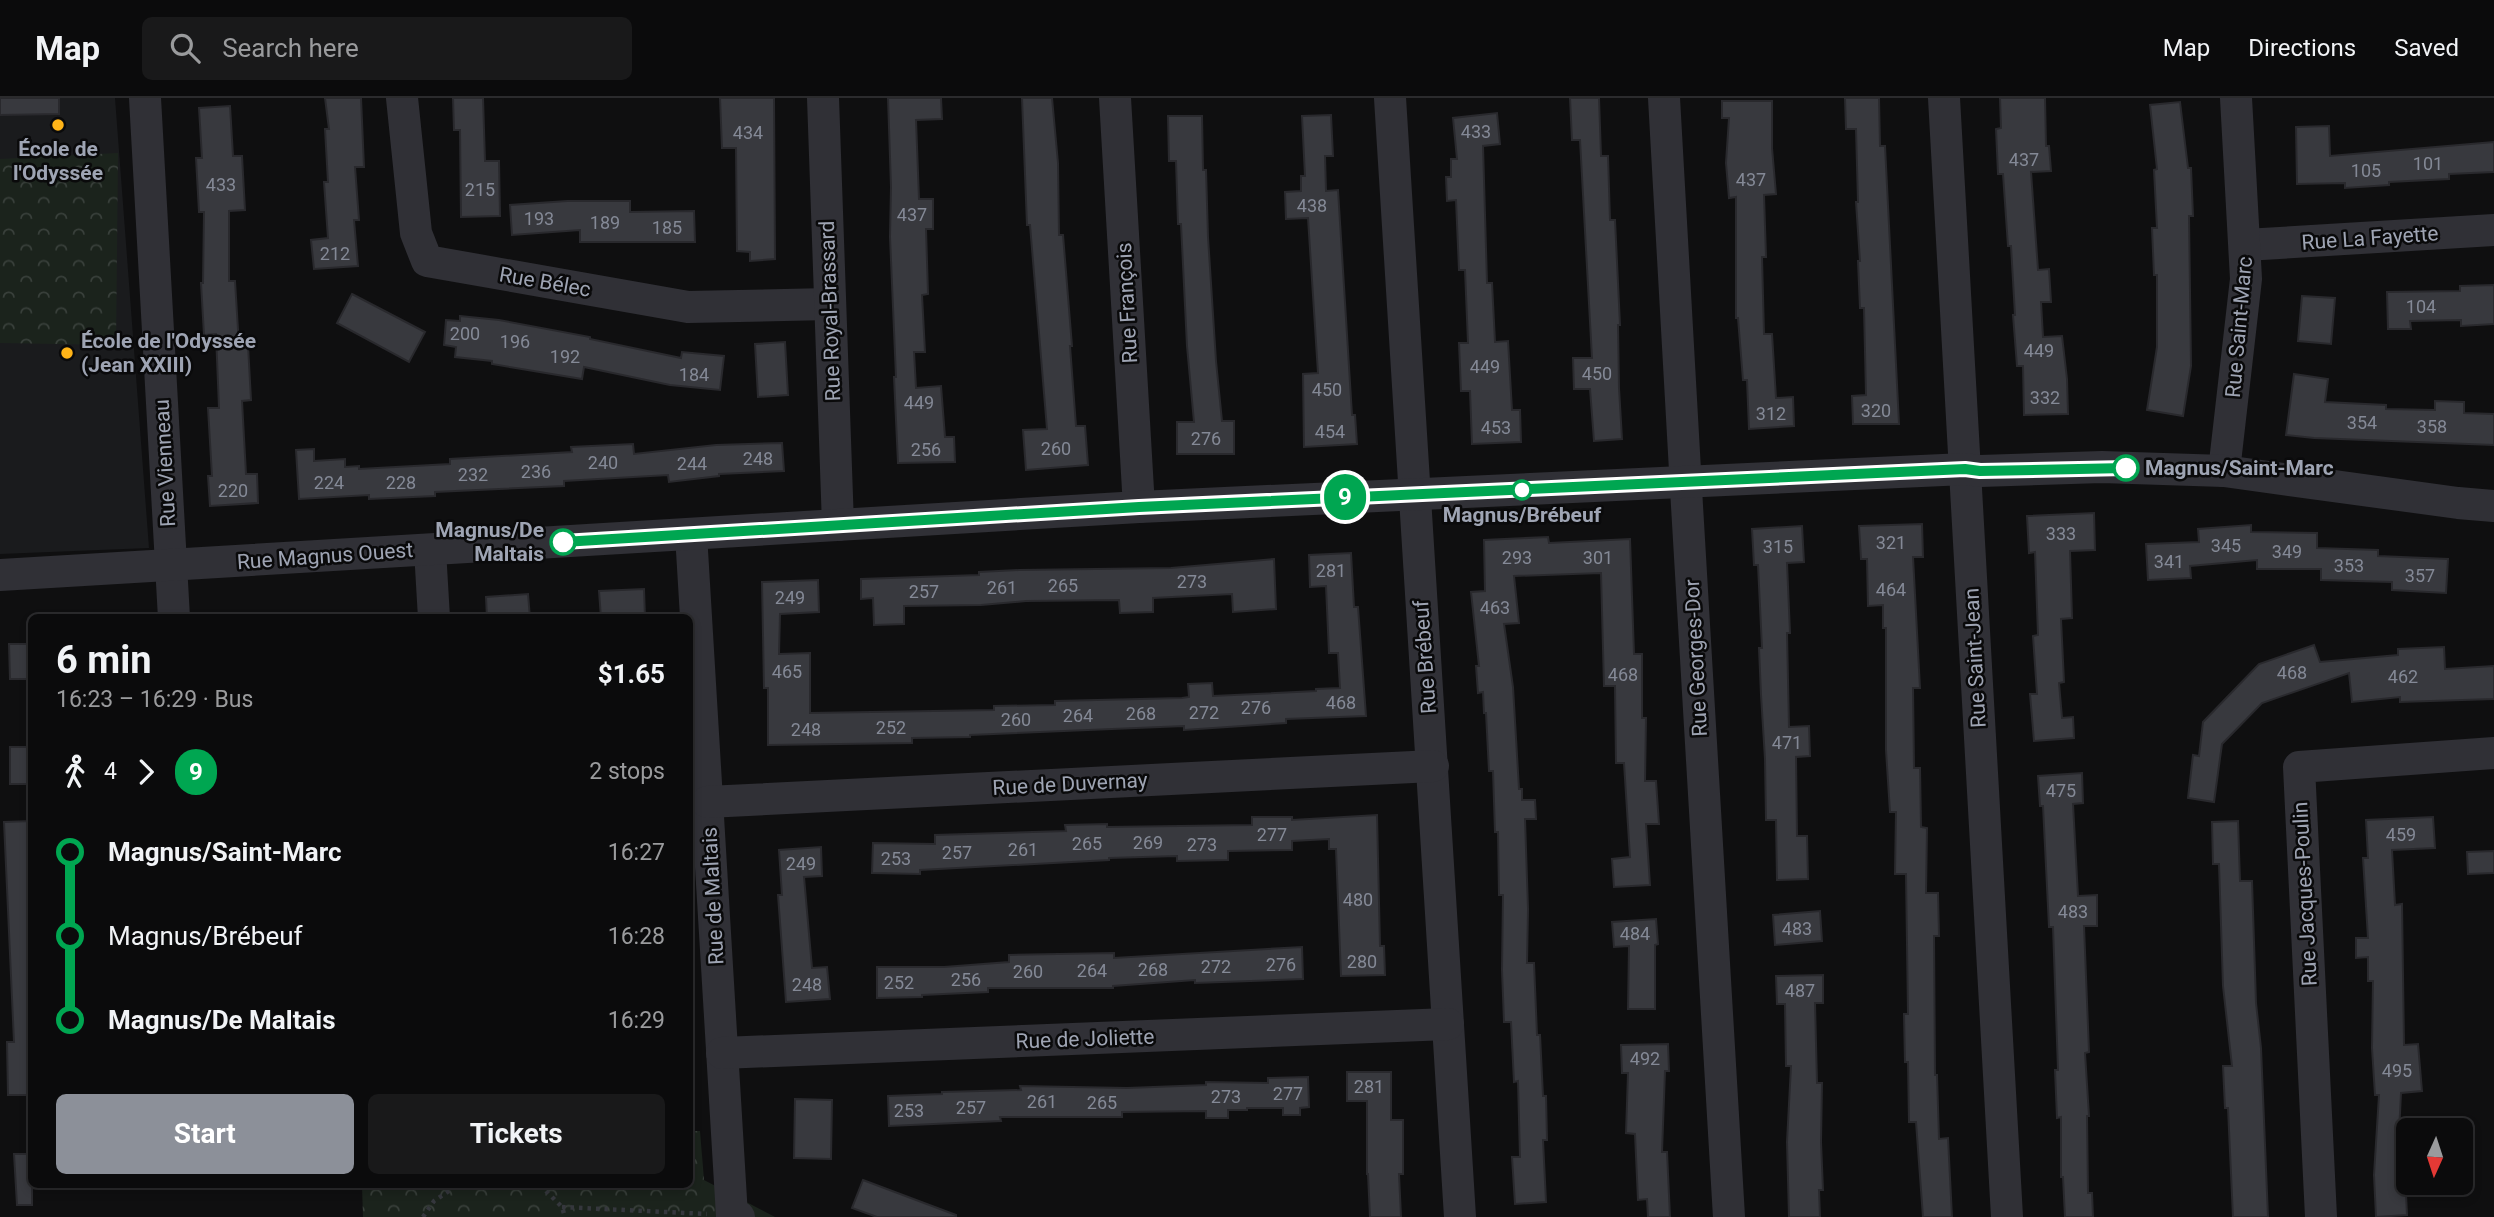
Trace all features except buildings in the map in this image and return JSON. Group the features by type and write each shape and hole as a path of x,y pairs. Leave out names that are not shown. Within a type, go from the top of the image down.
{"street":[{"name":"Rue Vienneau","path":"145,98 174,614"},
{"name":"Rue Bélec","path":"402,98 416,233 427,261 688,307 829,304"},
{"name":"Rue Royal-Brassard","path":"823,98 838,525"},
{"name":"Rue François","path":"1115,98 1139,507"},
{"name":"Rue Brébeuf","path":"1390,98 1460,1217"},
{"name":"Rue Georges-Dor","path":"1664,98 1712,971 1729,1217"},
{"name":"Rue Saint-Jean","path":"1944,98 2007,1217"},
{"name":"Rue Saint-Marc","path":"2224,471 2245,301 2245,246 2236,98"},
{"name":"Rue La Fayette","path":"2245,246 2494,230"},
{"name":"Rue Magnus Ouest","path":"0,575 1139,507 1965,469 1980,471 2102,467 2224,471 2494,506"},
{"name":"Rue de Maltais","path":"691,534 722,1053 735,1216"},
{"path":"430,550 434,614"},
{"name":"Rue Jacques-Poulin","path":"2321,1217 2299,766 2494,753"},
{"name":"Rue de Duvernay","path":"707,803 1433,766"},
{"name":"Rue de Joliette","path":"722,1053 1448,1024"}],"path":[{"path":"423,1217 434,1201 454,1188"},
{"path":"543,1188 562,1207 565,1217"},
{"path":"562,1207 735,1216"}],"shaded area":[{"name":"École de l'Odyssée (Jean XXIII)","path":"0,98 115,98 149,548 0,554"}],"green space":[{"path":"118,153 116,345 0,343 0,159"},
{"path":"693,1131 700,1131 704,1180 775,1217 363,1217 362,1188 693,1188"}],"bus line":[{"name":"9","path":"563,542 1139,507 1391,495 1965,469 2126,468"}],"place":[{"name":"École de l'Odyssée","path":"58,125"},
{"name":"École de l'Odyssée (Jean XXIII)","path":"67,353"},
{"name":"Magnus/Saint-Marc","path":"2126,468"},
{"name":"Magnus/Brébeuf","path":"1522,490"},
{"name":"Magnus/De Maltais","path":"563,542"}]}
